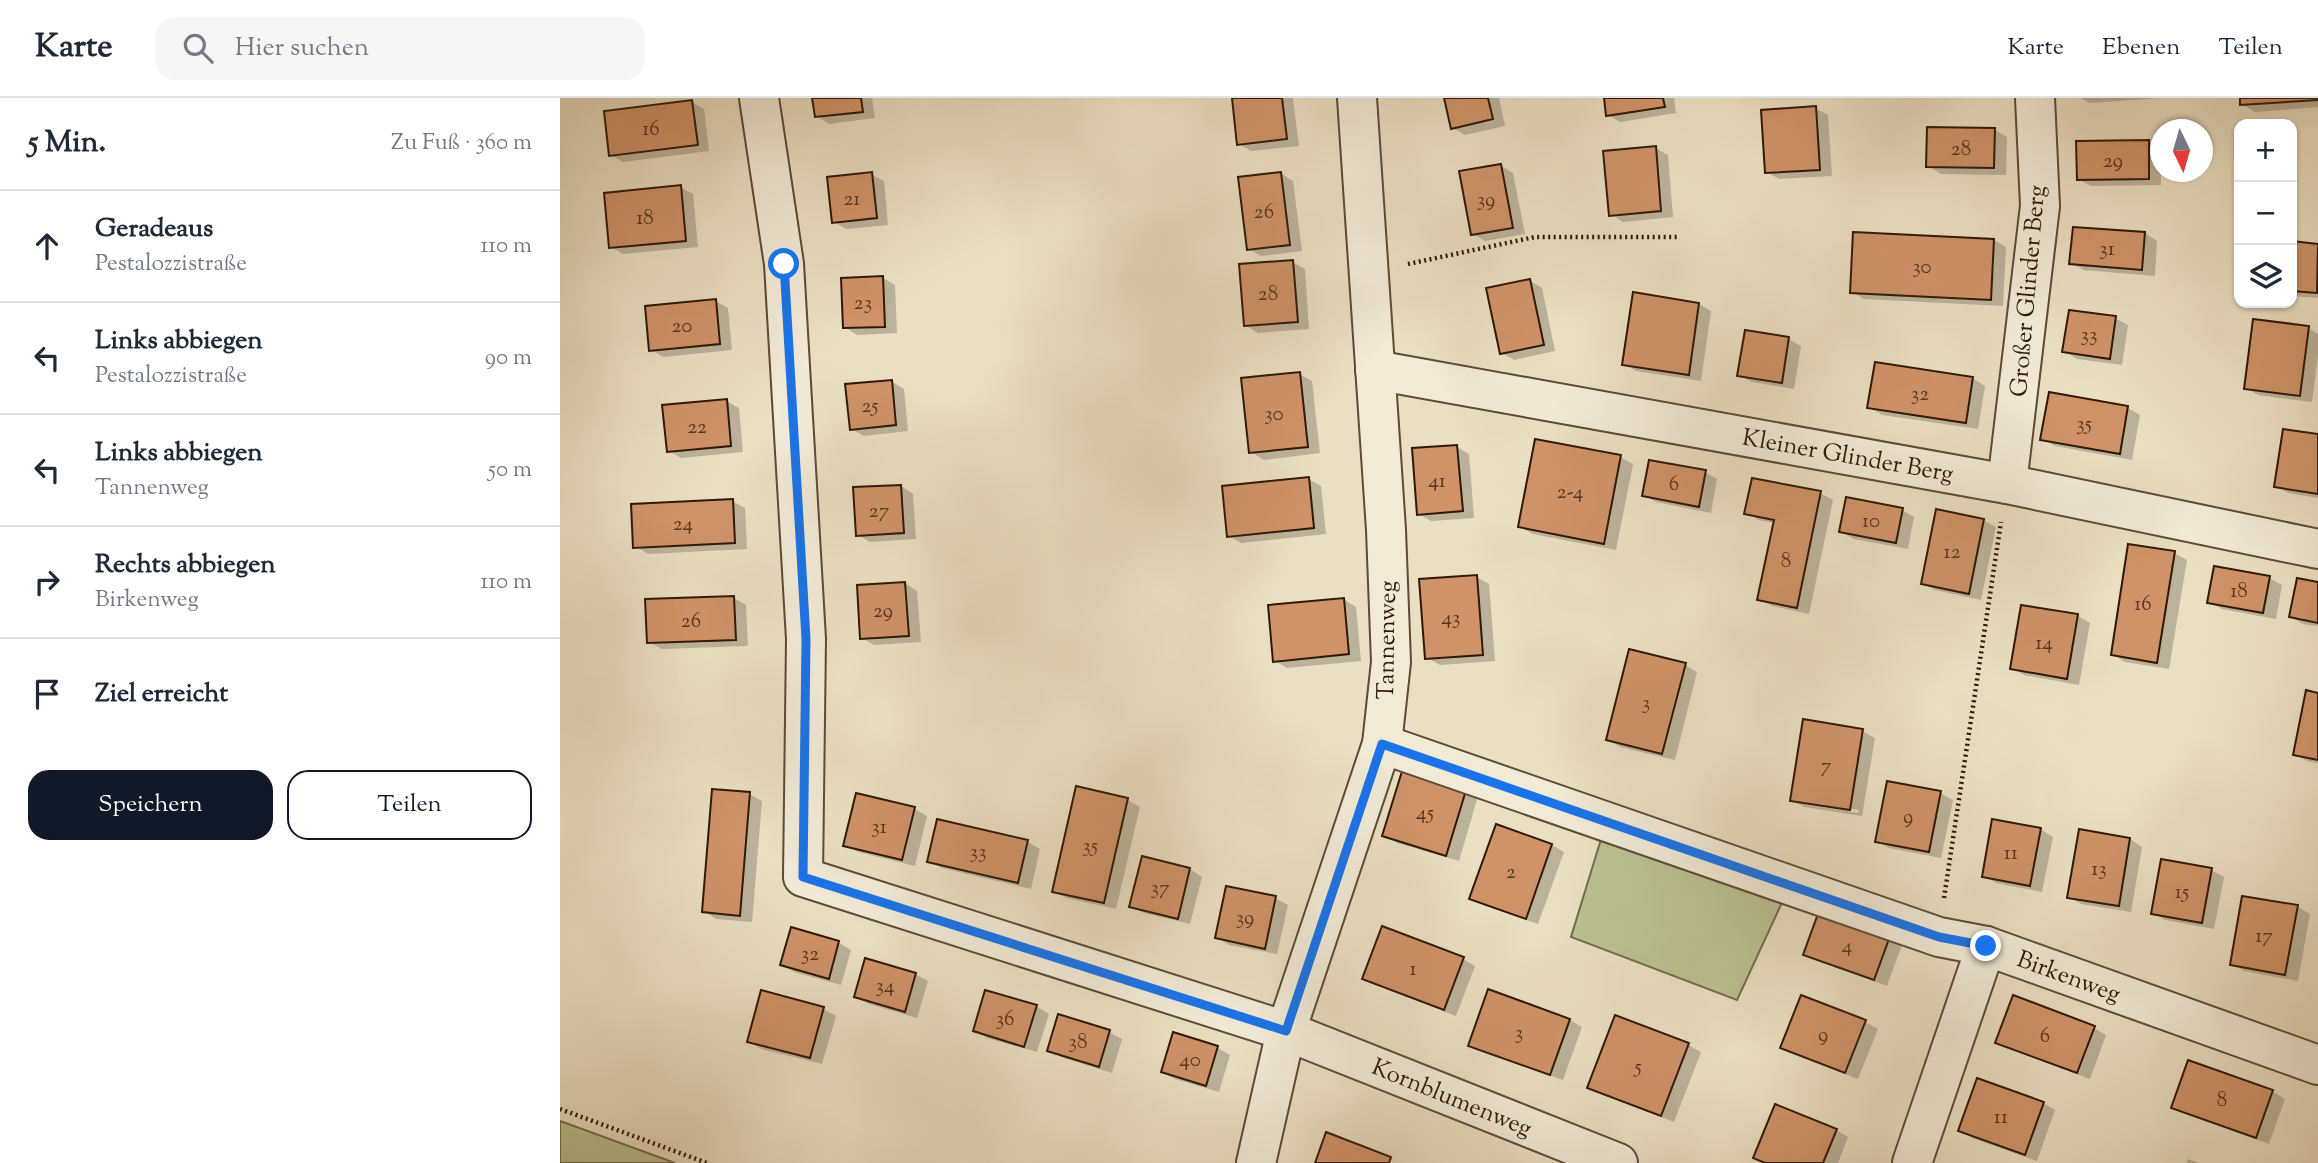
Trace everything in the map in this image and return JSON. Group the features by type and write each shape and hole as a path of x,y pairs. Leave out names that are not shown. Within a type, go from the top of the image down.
{"street":[{"name":"Kornblumenweg","path":"759,98 784,264 806,639 803,877 1286,1031 1618,1163"},
{"name":"Tannenweg","path":"1256,1163 1286,1031 1382,744 1391,662 1386,530 1357,98"},
{"name":"Großer Glinder Berg","path":"2007,484 2040,206 2035,98"},
{"name":"Kleiner Glinder Berg","path":"1376,370 2007,484 2318,549"},
{"name":"Birkenweg","path":"1382,744 1939,937 1986,946 2318,1065"},
{"path":"1912,1163 1986,946"}],"path":[{"path":"1370,272 1535,237 1677,237"},
{"path":"1939,937 2007,484"},
{"path":"560,1109 707,1163"}],"green space":[{"path":"1602,836 1785,896 1737,1000 1571,937"},
{"path":"560,1121 675,1163 560,1163"}],"building":[{"path":"812,98 861,98 863,112 815,117"},
{"path":"1232,98 1282,98 1287,139 1237,145"},
{"path":"1444,98 1488,98 1493,119 1451,129"},
{"path":"1604,98 1663,98 1665,107 1606,116"},
{"path":"2240,98 2318,98 2318,100 2240,105"},
{"path":"692,100 698,145 609,156 604,111"},
{"path":"1816,106 1820,170 1765,173 1761,110"},
{"path":"1927,127 1995,128 1994,168 1926,167"},
{"path":"2149,140 2149,179 2077,180 2076,141"},
{"path":"1656,146 1661,211 1609,216 1603,151"},
{"path":"1501,164 1513,228 1471,235 1459,171"},
{"path":"872,172 877,218 832,223 827,177"},
{"path":"1281,172 1290,245 1247,250 1238,177"},
{"path":"681,185 686,241 609,248 604,193"},
{"path":"2073,227 2145,232 2142,270 2069,264"},
{"path":"1853,232 1994,239 1991,300 1850,293"},
{"path":"2297,242 2318,244 2317,293 2297,291"},
{"path":"1293,260 1298,322 1244,326 1239,264"},
{"path":"883,276 885,327 843,328 841,278"},
{"path":"1530,279 1544,345 1500,354 1486,288"},
{"path":"1633,292 1699,303 1689,375 1622,365"},
{"path":"716,299 720,344 649,351 645,306"},
{"path":"2069,310 2116,316 2110,359 2062,352"},
{"path":"2253,319 2309,326 2300,396 2244,389"},
{"path":"1745,330 1789,337 1782,383 1737,376"},
{"path":"1875,362 1973,377 1966,423 1867,408"},
{"path":"1300,372 1308,447 1249,453 1241,378"},
{"path":"892,380 896,425 850,430 845,384"},
{"path":"2049,392 2128,406 2120,454 2040,440"},
{"path":"727,399 731,446 667,452 662,405"},
{"path":"2283,429 2318,434 2318,494 2274,487"},
{"path":"1535,439 1621,455 1604,544 1518,527"},
{"path":"1457,445 1463,511 1417,515 1412,448"},
{"path":"1649,460 1706,470 1699,507 1642,496"},
{"path":"1309,477 1314,528 1227,537 1222,486"},
{"path":"1752,478 1821,491 1797,608 1757,600 1774,520 1744,514"},
{"path":"901,485 904,533 856,536 853,487"},
{"path":"1846,497 1903,508 1896,543 1839,532"},
{"path":"733,499 735,543 633,548 631,504"},
{"path":"1936,509 1984,519 1969,594 1921,584"},
{"path":"2128,544 2175,551 2157,663 2111,655"},
{"path":"2214,566 2270,576 2263,613 2207,603"},
{"path":"1477,575 1483,655 1425,659 1419,579"},
{"path":"2297,578 2318,582 2318,623 2289,617"},
{"path":"905,582 909,636 860,639 857,585"},
{"path":"734,596 736,640 647,643 645,599"},
{"path":"1344,598 1349,654 1273,662 1268,605"},
{"path":"2021,605 2078,614 2067,679 2010,669"},
{"path":"1629,649 1686,663 1662,754 1606,740"},
{"path":"2306,690 2318,693 2318,760 2293,755"},
{"path":"1803,719 1863,729 1850,810 1790,801"},
{"path":"1403,768 1467,787 1446,856 1382,836"},
{"path":"1887,781 1941,791 1929,852 1875,842"},
{"path":"1076,786 1128,798 1104,903 1052,892"},
{"path":"712,789 750,792 740,916 702,912"},
{"path":"856,793 915,807 902,860 843,846"},
{"path":"937,819 1028,840 1018,883 927,862"},
{"path":"1992,819 2041,828 2030,886 1982,877"},
{"path":"1496,824 1552,844 1526,919 1469,899"},
{"path":"2079,829 2130,838 2119,906 2067,898"},
{"path":"1142,856 1190,868 1178,919 1129,907"},
{"path":"2161,859 2212,868 2202,923 2151,914"},
{"path":"1226,886 1276,896 1265,949 1215,938"},
{"path":"2242,896 2298,905 2285,975 2230,965"},
{"path":"1819,911 1890,936 1874,980 1803,955"},
{"path":"1382,926 1464,957 1444,1010 1362,979"},
{"path":"791,927 839,941 829,979 780,965"},
{"path":"865,958 916,973 905,1012 854,997"},
{"path":"1488,989 1570,1019 1550,1075 1468,1046"},
{"path":"761,990 824,1007 810,1058 747,1042"},
{"path":"985,990 1037,1005 1024,1047 973,1031"},
{"path":"1801,995 1866,1020 1845,1073 1780,1048"},
{"path":"2013,995 2095,1026 2077,1073 1995,1043"},
{"path":"1058,1014 1110,1030 1099,1067 1047,1051"},
{"path":"1615,1015 1689,1043 1661,1116 1587,1088"},
{"path":"1173,1032 1218,1046 1206,1086 1161,1072"},
{"path":"2188,1060 2273,1090 2256,1138 2171,1108"},
{"path":"1977,1078 2044,1102 2025,1155 1958,1131"},
{"path":"1775,1104 1837,1129 1823,1163 1765,1163 1753,1158"},
{"path":"1326,1132 1391,1157 1389,1163 1315,1163"}],"route":[{"path":"784,264 806,639 803,877 1286,1031 1382,744 1939,937 1986,946"}]}
